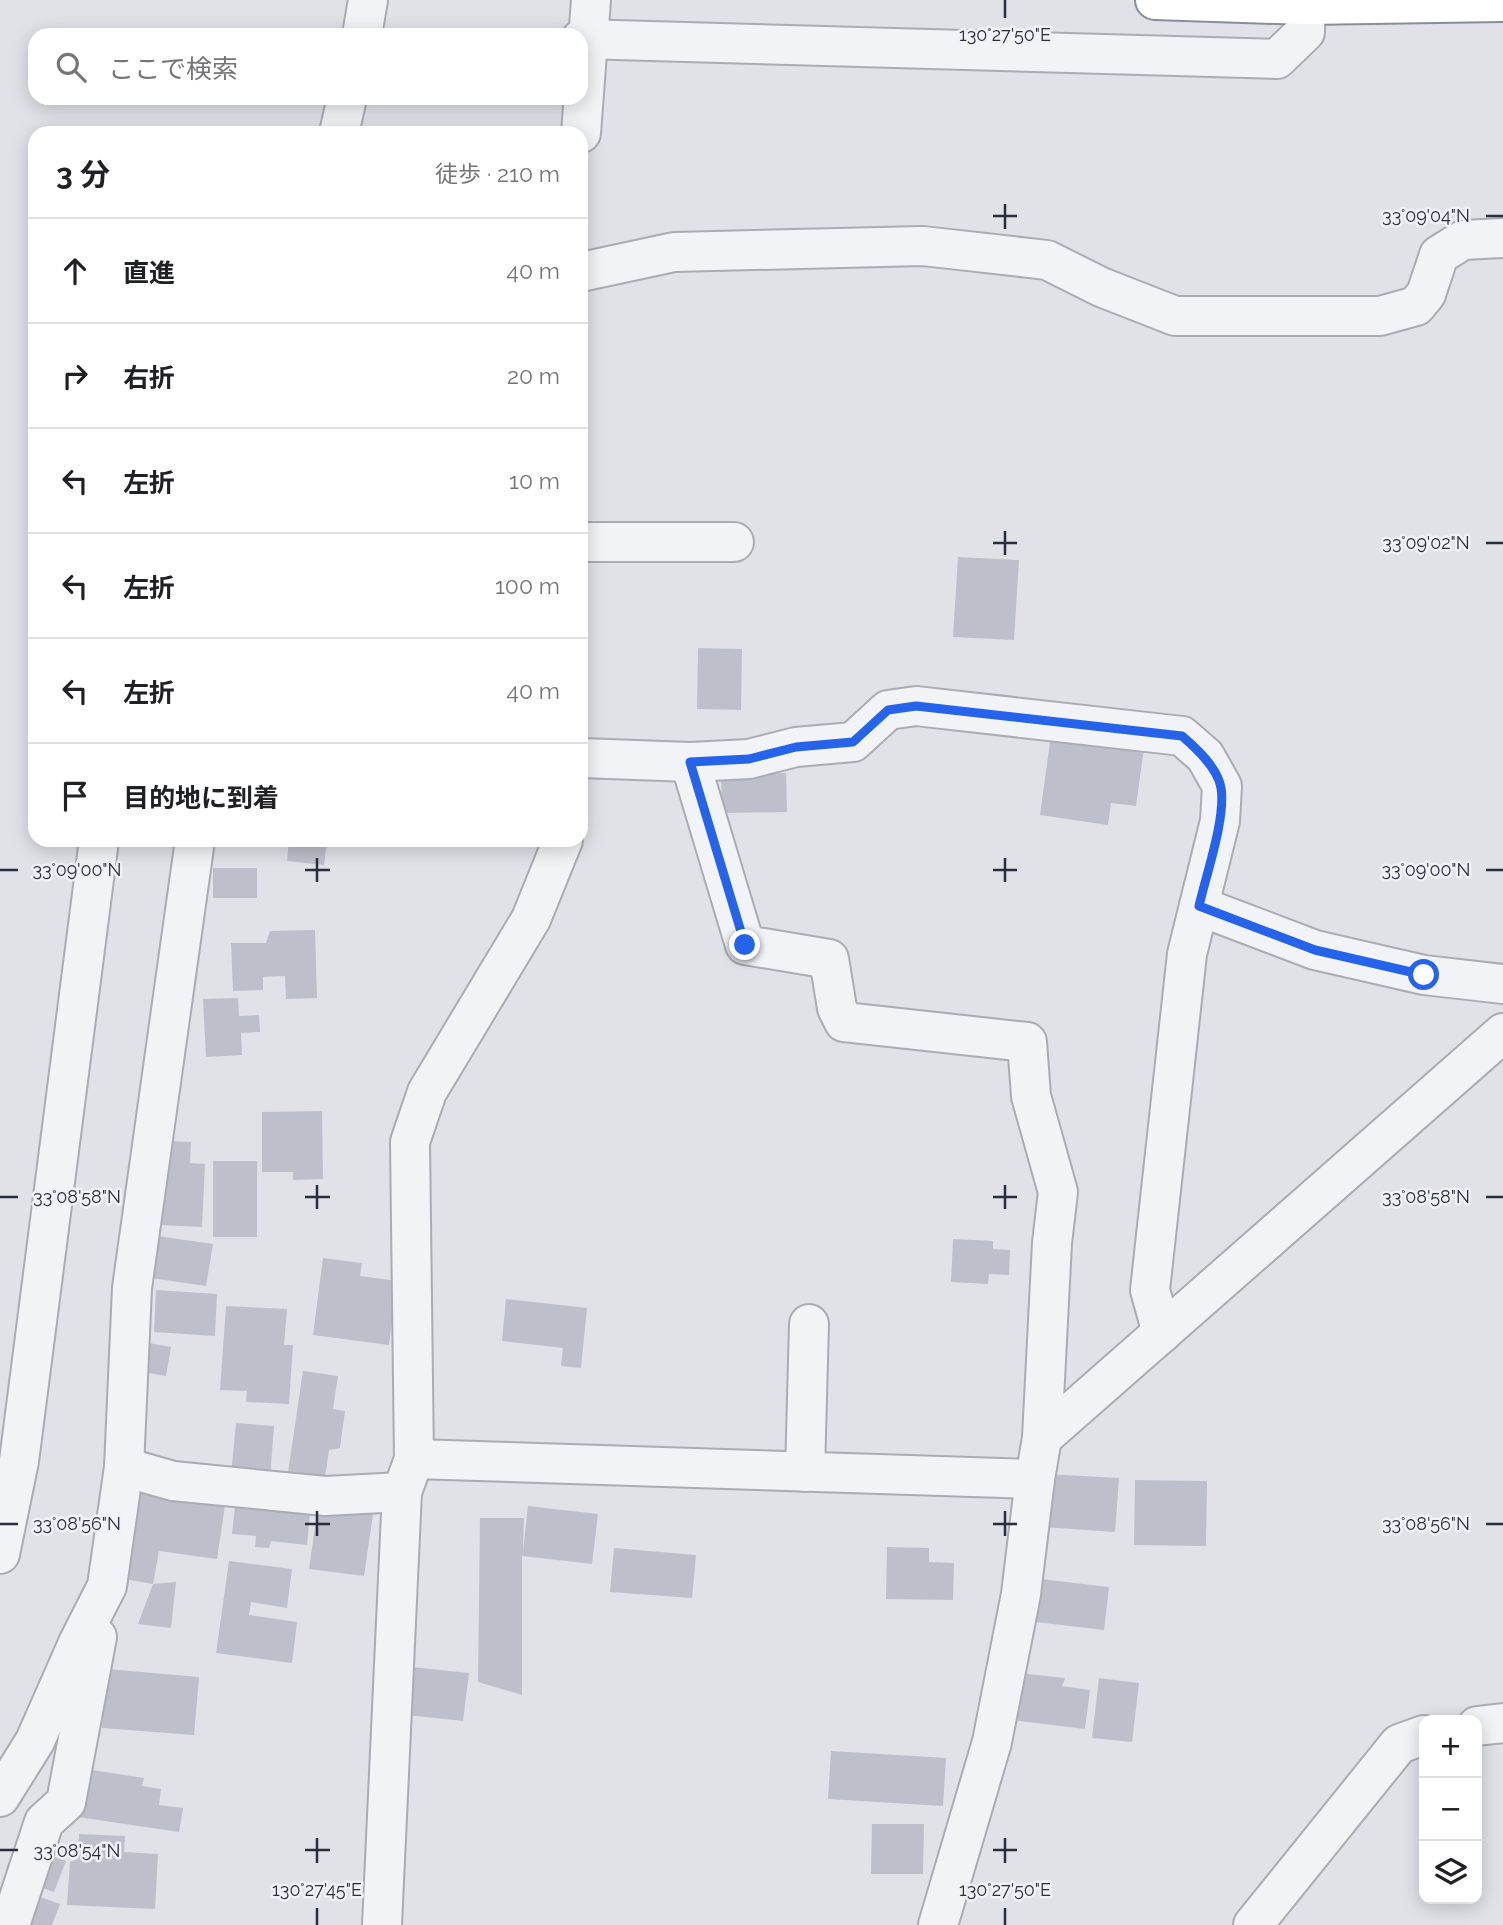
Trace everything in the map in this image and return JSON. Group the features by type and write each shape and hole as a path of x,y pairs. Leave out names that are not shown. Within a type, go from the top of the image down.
{"highway":[{"path":"1155,0 1503,2"}],"street":[{"path":"363,28 369,0"},
{"path":"586,28 592,0"},
{"path":"588,39 1276,59 1305,32 1306,2"},
{"path":"341,126 345,105"},
{"path":"581,126 582,105"},
{"path":"588,270 674,252 923,246 1047,260 1101,287 1175,316 1380,316 1416,306 1426,294 1439,255 1463,240 1503,238"},
{"path":"588,542 734,542"},
{"path":"588,758 690,762 749,759 796,747 853,742 888,710 916,706 1182,736 1205,756 1222,786 1220,821 1187,954 1150,1290 1162,1333"},
{"path":"690,762 745,945 829,959 836,1008 844,1022 1027,1042 1031,1096 1058,1192 1052,1243 1042,1438 1021,1594 992,1742 938,1925"},
{"path":"0,1554 19,1461 98,847"},
{"path":"10,1925 44,1822 66,1802 107,1586 124,1467 132,1288 194,847"},
{"path":"382,1925 408,1476 411,1142 427,1092 531,919 560,847"},
{"path":"1199,906 1315,950 1424,975 1503,984"},
{"path":"1042,1438 1503,1033"},
{"path":"805,1472 809,1324"},
{"path":"124,1467 173,1480 325,1496 408,1476 805,1472 1035,1479"},
{"path":"0,1797 35,1741 107,1586"},
{"path":"1482,1725 1503,1723"},
{"path":"1252,1925 1399,1744 1419,1737"}],"building":[{"path":"958,557 1019,560 1014,640 953,637"},
{"path":"698,648 742,649 741,710 697,709"},
{"path":"1052,728 1145,741 1136,806 1111,803 1108,825 1040,815"},
{"path":"786,773 787,812 722,813 721,775"},
{"path":"288,847 326,847 324,865 287,861"},
{"path":"213,868 257,868 257,898 213,898"},
{"path":"315,930 317,998 286,999 285,976 263,977 263,990 233,991 231,943 266,943 270,931"},
{"path":"238,998 239,1016 259,1015 260,1032 241,1033 242,1055 206,1057 203,999"},
{"path":"322,1111 323,1179 293,1180 293,1172 262,1172 262,1112"},
{"path":"165,1141 191,1142 190,1163 205,1164 202,1227 160,1225"},
{"path":"213,1161 257,1161 257,1237 213,1237"},
{"path":"157,1236 213,1244 206,1286 151,1278"},
{"path":"953,1239 993,1241 993,1249 1010,1250 1009,1275 989,1274 988,1284 951,1282"},
{"path":"323,1258 362,1263 360,1276 397,1281 389,1345 313,1335"},
{"path":"156,1290 217,1294 215,1336 154,1332"},
{"path":"506,1299 587,1308 581,1368 561,1366 563,1348 502,1341"},
{"path":"226,1306 287,1309 284,1345 293,1345 289,1404 246,1402 247,1391 220,1390"},
{"path":"143,1342 171,1347 166,1376 138,1371"},
{"path":"303,1371 338,1376 333,1409 345,1411 340,1448 329,1450 324,1484 287,1479"},
{"path":"236,1423 274,1426 270,1478 231,1475"},
{"path":"1046,1474 1119,1478 1115,1532 1043,1527"},
{"path":"1135,1480 1207,1481 1206,1546 1134,1545"},
{"path":"132,1485 226,1499 217,1559 159,1551 153,1584 118,1578"},
{"path":"236,1496 311,1503 307,1545 271,1541 269,1548 255,1547 256,1536 232,1534"},
{"path":"318,1506 373,1514 364,1576 309,1569"},
{"path":"528,1506 598,1514 592,1564 522,1556 522,1695 478,1682 480,1518 524,1518 523,1551"},
{"path":"887,1547 929,1548 929,1562 954,1563 953,1600 886,1599"},
{"path":"614,1548 696,1555 692,1598 610,1592"},
{"path":"229,1561 292,1569 287,1608 251,1602 249,1615 297,1622 292,1663 216,1653"},
{"path":"1032,1578 1109,1587 1104,1630 1027,1621"},
{"path":"176,1582 171,1628 138,1624 153,1584"},
{"path":"402,1666 469,1673 463,1721 397,1714"},
{"path":"107,1669 199,1677 194,1735 102,1728"},
{"path":"1009,1672 1065,1678 1062,1686 1090,1690 1085,1729 1003,1719"},
{"path":"1099,1678 1139,1683 1132,1742 1092,1738"},
{"path":"831,1751 946,1758 943,1806 828,1799"},
{"path":"85,1769 144,1778 142,1786 161,1789 159,1805 183,1808 179,1832 78,1817"},
{"path":"872,1824 924,1824 923,1874 871,1874"},
{"path":"79,1834 125,1836 124,1852 158,1854 155,1909 67,1905 70,1862 78,1859"},
{"path":"44,1853 66,1861 54,1892 32,1884"},
{"path":"31,1894 60,1904 52,1925 19,1925"}],"route":[{"path":"745,945 690,762 749,759 796,747 853,742 888,710 916,706 1182,736 1205,756 1222,786 1220,821 1199,906 1315,950 1424,975"}]}
